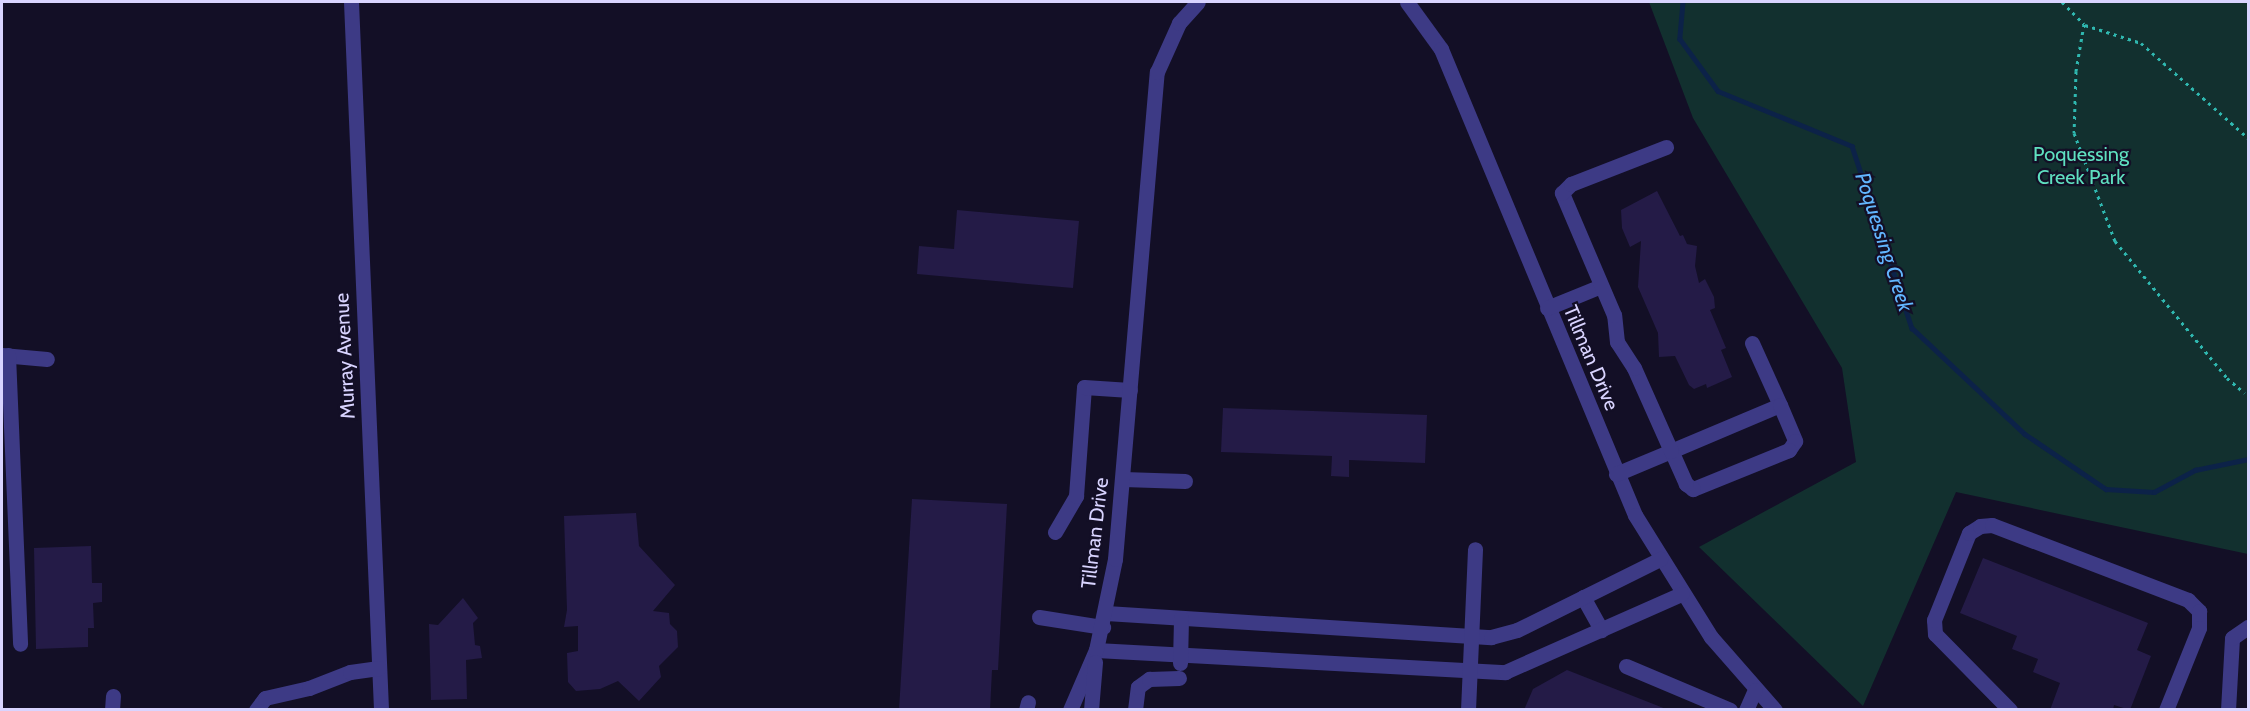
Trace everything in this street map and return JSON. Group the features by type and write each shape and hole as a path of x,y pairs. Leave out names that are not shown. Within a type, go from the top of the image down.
{"street":[{"name":"Murray Avenue","path":"351,2 381,710"},
{"name":"Tillman Drive","path":"1070,710 1096,650 1104,620 1122,479 1152,99 1166,46 1183,18 1198,2"},
{"name":"Tillman Drive","path":"1407,2 1441,49 1616,474 1660,560 1681,594 1755,690 1775,710"},
{"path":"1666,147 1571,184 1562,194 1614,315 1617,342 1634,368 1686,484 1699,489 1789,450 1795,441 1752,344"},
{"path":"1547,308 1601,286"},
{"path":"20,644 5,355 47,359"},
{"path":"1055,532 1076,496 1084,387 1130,390"},
{"path":"1616,474 1780,405"},
{"path":"1122,479 1185,481"},
{"path":"2010,710 1935,634 1934,620 1965,544 1970,533 1980,526 1992,525 2188,600 2199,611 2199,628 2166,710"},
{"path":"1468,710 1475,549"},
{"path":"1039,617 1104,620 1181,618 1472,638 1505,634 1660,560"},
{"path":"1096,650 1180,665 1471,671 1519,668 1681,594"},
{"path":"1583,597 1601,630"},
{"path":"1180,665 1181,618"},
{"path":"2228,710 2232,638 2248,627"},
{"name":"Tillman Drive","path":"1091,710 1096,650"},
{"path":"1135,710 1138,687 1149,679 1180,665"},
{"path":"1626,666 1730,710"},
{"path":"256,710 265,698 309,688 350,672 380,668"},
{"path":"1746,710 1755,690"}],"path":[{"path":"2062,2 2084,24 2141,44 2248,138"},
{"path":"2084,24 2076,71 2074,133 2115,241 2227,378 2245,393"}],"green space":[{"name":"Poquessing Creek Park","path":"1649,2 2248,2 2248,554 1956,492 1863,706 1699,547 1856,462 1842,368 1693,118"}],"building":[{"path":"1657,191 1680,236 1683,235 1687,244 1697,246 1695,266 1699,283 1705,279 1714,297 1715,308 1710,310 1726,348 1721,350 1732,377 1707,388 1706,384 1694,389 1689,385 1675,356 1659,357 1658,333 1638,287 1641,241 1630,247 1622,228 1621,210"},
{"path":"957,210 1079,221 1073,288 917,274 919,246 954,249"},
{"path":"1223,408 1427,415 1425,463 1349,460 1349,477 1331,476 1332,456 1221,452"},
{"path":"912,499 1007,504 998,670 992,670 990,710 899,710"},
{"path":"636,513 639,546 675,585 653,611 669,613 670,624 677,631 678,647 659,666 661,677 639,701 618,681 600,689 576,691 568,682 567,653 578,651 578,626 564,627 567,610 564,516"},
{"path":"91,546 92,583 102,583 102,602 93,603 94,628 88,628 88,647 36,649 34,548"},
{"path":"1983,558 2148,623 2137,650 2151,656 2130,710 2114,705 2113,710 2050,710 2060,683 2033,672 2038,659 2012,649 2017,636 1960,613"},
{"path":"463,598 478,618 473,623 475,645 480,646 482,658 466,660 467,699 431,700 429,624 438,625"},
{"path":"1567,670 1666,709 1524,710 1533,689"}],"waterway":[{"name":"Poquessing Creek","path":"1683,2 1680,39 1718,91 1852,146 1912,328 2025,434 2106,489 2154,492 2195,470 2248,459"}]}
